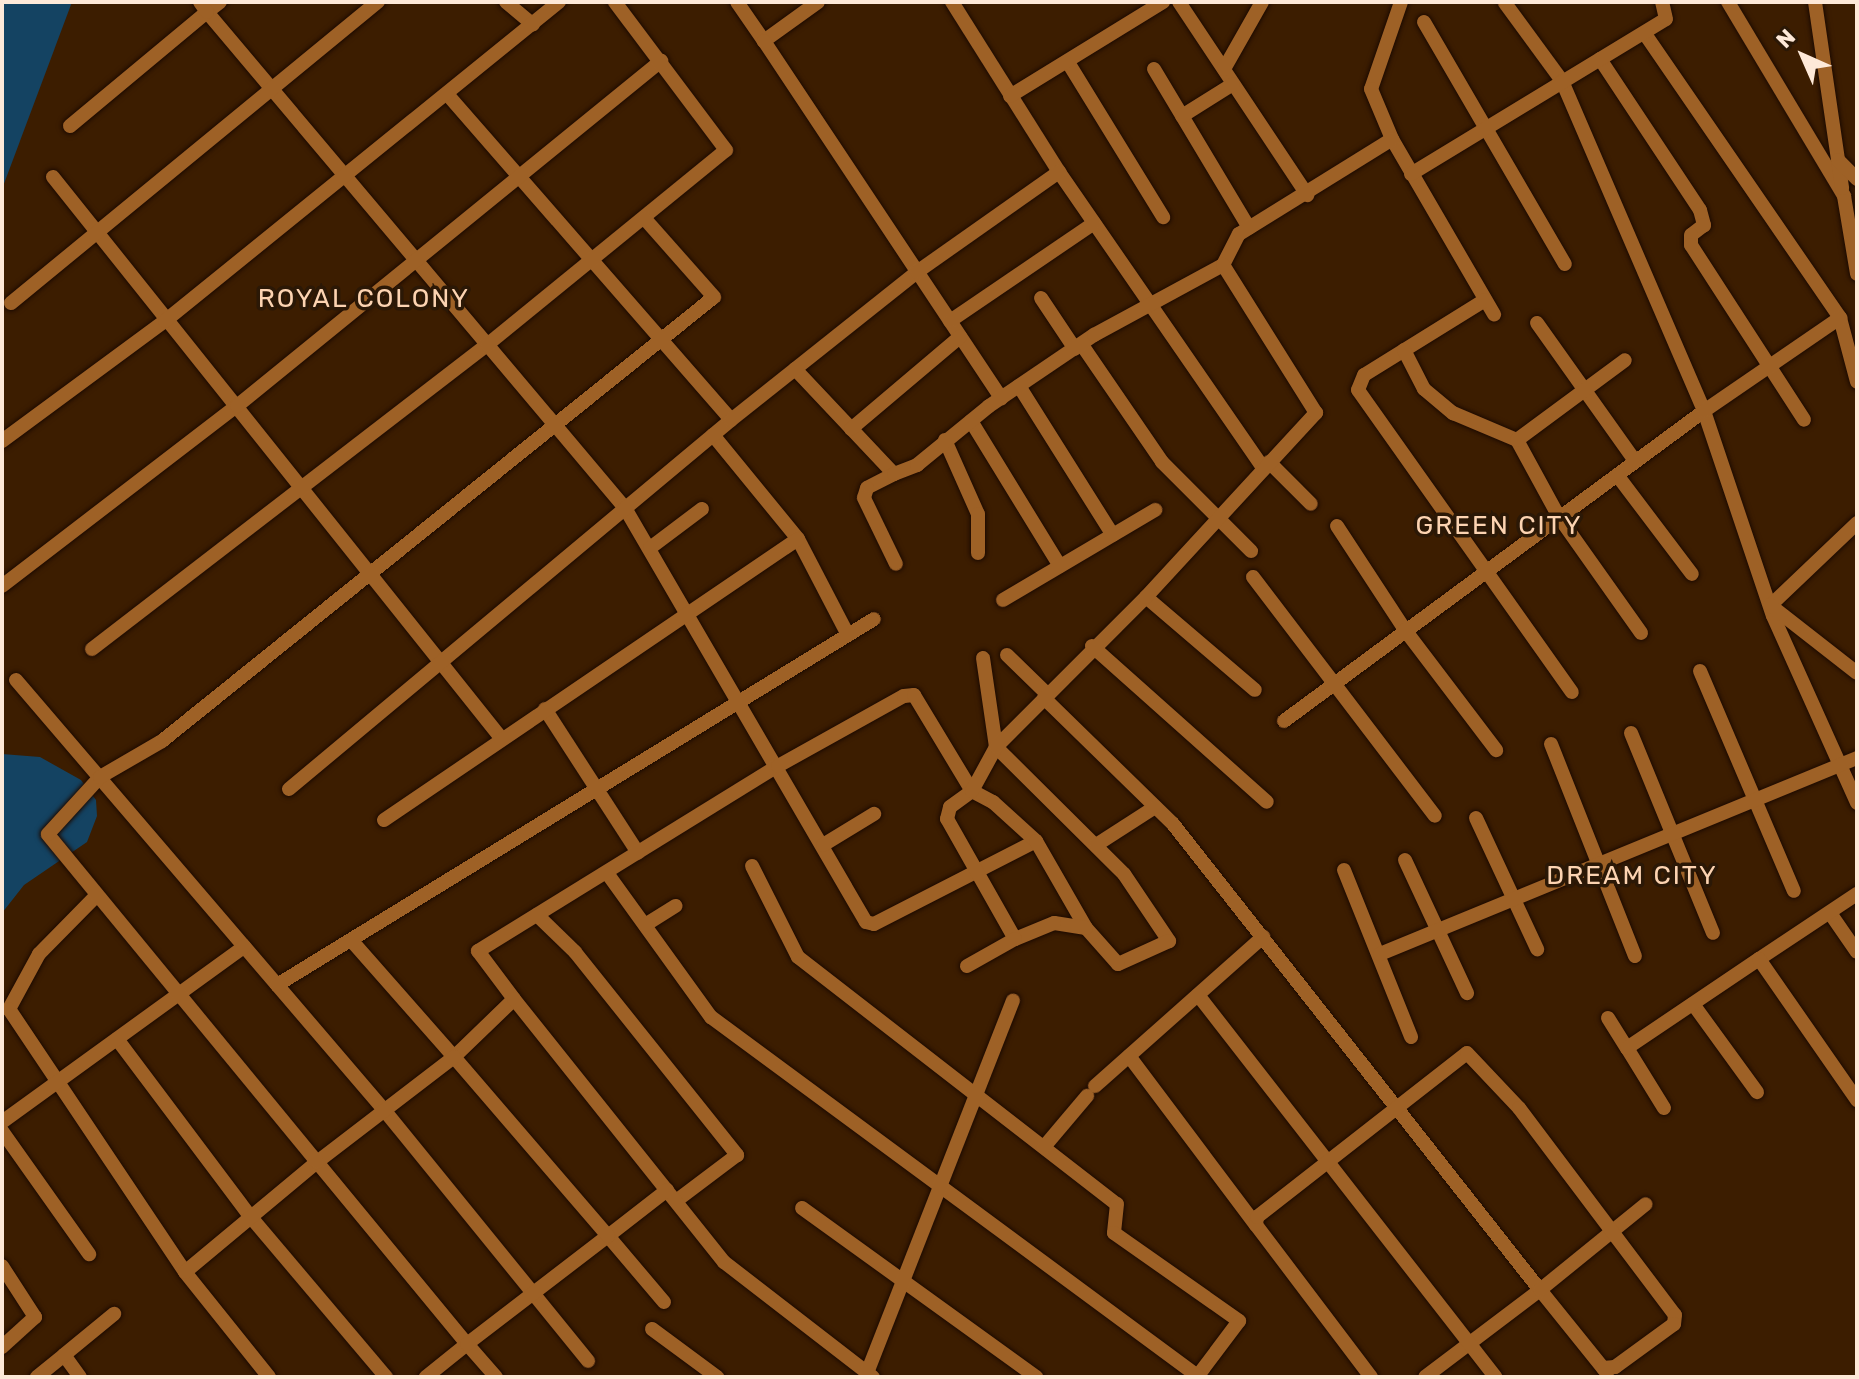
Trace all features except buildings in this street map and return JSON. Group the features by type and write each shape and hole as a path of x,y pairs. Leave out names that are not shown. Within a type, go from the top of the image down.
{"street":[{"path":"70,126 204,7 220,2"},
{"path":"11,303 274,92 378,2"},
{"path":"506,2 533,25"},
{"path":"2,441 165,321 345,172 559,2"},
{"path":"92,649 487,345 726,150 615,2"},
{"path":"737,2 1001,398"},
{"path":"764,41 818,2"},
{"path":"1010,96 1069,64 1163,2"},
{"path":"1179,2 1307,195"},
{"path":"1224,69 1262,2"},
{"path":"1401,2 1371,89 1411,174 1494,314"},
{"path":"1728,2 1844,196"},
{"path":"1815,2 1857,274"},
{"path":"1505,3 1562,81 1704,411 1771,604 1857,803"},
{"path":"1411,174 1645,34 1666,19 1664,3"},
{"path":"957,4 1010,96 1059,172 1152,305 1266,465 1311,504"},
{"path":"204,7 625,508 689,611 870,925 976,875 1036,841"},
{"path":"1424,22 1565,264"},
{"path":"1645,34 1840,318 1856,375"},
{"path":"1600,59 1700,210 1704,225 1691,235 1691,245 1804,420"},
{"path":"2,586 237,406 661,61"},
{"path":"1069,64 1163,217"},
{"path":"1154,69 1249,228"},
{"path":"1182,116 1233,84"},
{"path":"447,94 660,343 731,420"},
{"path":"896,564 864,498 867,488 917,465 1001,398 1078,347 1223,265 1239,234 1307,195 1392,139"},
{"path":"1838,160 1857,179"},
{"path":"289,789 439,660 731,420 917,272 1059,172"},
{"path":"53,177 502,739"},
{"path":"496,1377 48,834 100,777 162,741 372,576 714,297 645,219"},
{"path":"950,321 1094,223"},
{"path":"1015,939 947,819 950,807 972,791 996,747 1092,646 1146,597 1316,413 1223,265"},
{"path":"1041,298 1139,433 1217,519 1251,551"},
{"path":"1485,300 1364,375 1358,390 1484,573 1572,692"},
{"path":"1284,721 1635,461 1840,318"},
{"path":"1537,323 1635,461"},
{"path":"851,429 960,337"},
{"path":"1404,350 1424,389 1453,413 1517,440 1559,517 1641,633"},
{"path":"1517,440 1625,360"},
{"path":"795,369 894,474"},
{"path":"1019,386 1113,535"},
{"path":"971,421 1060,566"},
{"path":"713,435 798,539 848,635"},
{"path":"945,440 978,514 978,553"},
{"path":"1617,475 1692,574"},
{"path":"650,548 702,509"},
{"path":"1003,600 1155,510"},
{"path":"1771,604 1857,523"},
{"path":"1337,526 1405,630 1496,750"},
{"path":"384,820 798,539"},
{"path":"1253,577 1435,816"},
{"path":"1146,597 1255,690"},
{"path":"1771,604 1857,673"},
{"path":"277,985 874,619"},
{"path":"1092,646 1267,802"},
{"path":"1007,655 1155,807 1263,937 1396,1104 1540,1290 1607,1372 1676,1320 1474,1056 1460,1055 1396,1104 1261,1211 1256,1225"},
{"path":"983,658 996,747 1096,845 1135,888 1169,941 1118,964 1086,928 1036,841 993,802 972,791 914,695 904,696 778,766 478,951 724,1262 870,1375 903,1281 1013,1001"},
{"path":"1700,671 1794,891"},
{"path":"16,680 385,1111 588,1361"},
{"path":"545,709 638,853"},
{"path":"1631,733 1713,933"},
{"path":"1551,744 1635,956"},
{"path":"1380,954 1857,758"},
{"path":"1096,845 1155,807"},
{"path":"823,845 874,814"},
{"path":"1476,818 1516,897 1537,949"},
{"path":"1405,860 1467,993"},
{"path":"607,873 711,1017 1198,1377 1239,1321 1114,1233 1117,1204 798,957 752,866"},
{"path":"1344,870 1411,1037"},
{"path":"1627,1048 1857,894"},
{"path":"97,895 39,954 9,1009 185,1272 269,1377"},
{"path":"645,925 676,906"},
{"path":"1830,913 1857,952"},
{"path":"426,1377 608,1236 737,1155 575,952 537,915"},
{"path":"967,966 1015,939 1054,923 1086,928"},
{"path":"1044,1147 1091,1091 1263,937"},
{"path":"351,940 664,1302"},
{"path":"2,1122 244,947"},
{"path":"1759,959 1857,1100"},
{"path":"1198,995 1324,1161 1495,1377"},
{"path":"185,1272 317,1162 454,1057 514,999"},
{"path":"1693,1004 1757,1092"},
{"path":"1608,1018 1664,1108"},
{"path":"117,1039 250,1216 386,1377"},
{"path":"1129,1056 1371,1377"},
{"path":"2,1131 89,1254"},
{"path":"1425,1377 1646,1204"},
{"path":"802,1208 1036,1377"},
{"path":"2,1266 35,1317 2,1347"},
{"path":"37,1377 114,1314"},
{"path":"652,1329 717,1377"},
{"path":"64,1355 80,1377"}],"water":[{"path":"2,2 72,2 2,189"},
{"path":"2,754 40,757 81,780 96,800 97,816 87,842 24,885 2,913"}],"district":[{"name":"ROYAL COLONY","path":"364,299"},
{"name":"GREEN CITY","path":"1499,526"},
{"name":"DREAM CITY","path":"1632,876"}]}
